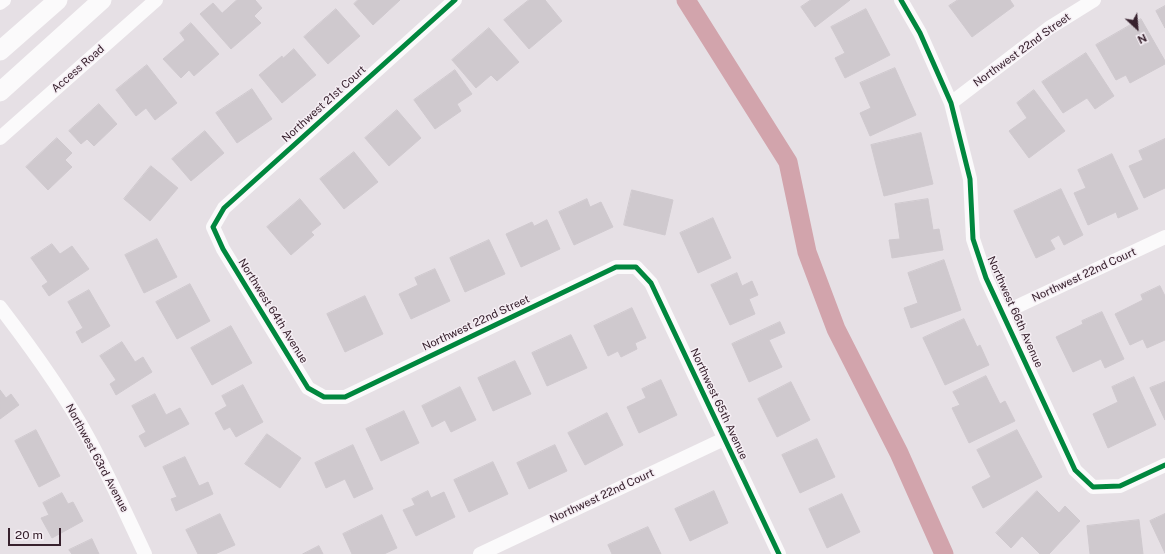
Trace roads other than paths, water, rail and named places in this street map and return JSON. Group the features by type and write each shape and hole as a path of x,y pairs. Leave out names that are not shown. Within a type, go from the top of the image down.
{"main road":[{"path":"0,51 58,0"},
{"path":"0,92 102,0"}],"street":[{"path":"0,3 4,0"},
{"name":"Access Road","path":"0,138 156,0"},
{"name":"Northwest 21st Court","path":"213,227 224,208 455,0"},
{"name":"Northwest 66th Avenue","path":"901,0 920,32 952,103 970,179 973,239 986,278 1075,470 1093,487 1120,486 1165,465"},
{"name":"Northwest 22nd Street","path":"952,103 1049,28 1094,0"},
{"name":"Northwest 64th Avenue","path":"213,227 223,249 308,388 324,397"},
{"name":"Northwest 22nd Court","path":"1003,313 1165,237"},
{"name":"Northwest 22nd Street","path":"324,397 345,397 616,267 636,267"},
{"name":"Northwest 65th Avenue","path":"636,267 651,283 779,554"},
{"name":"Northwest 63rd Avenue","path":"0,307 31,348 63,396 90,441 145,554"},
{"name":"Northwest 22nd Court","path":"480,554 724,439"}],"waterway":[{"path":"686,0 788,162 807,252 836,329 899,453 944,554"}]}
